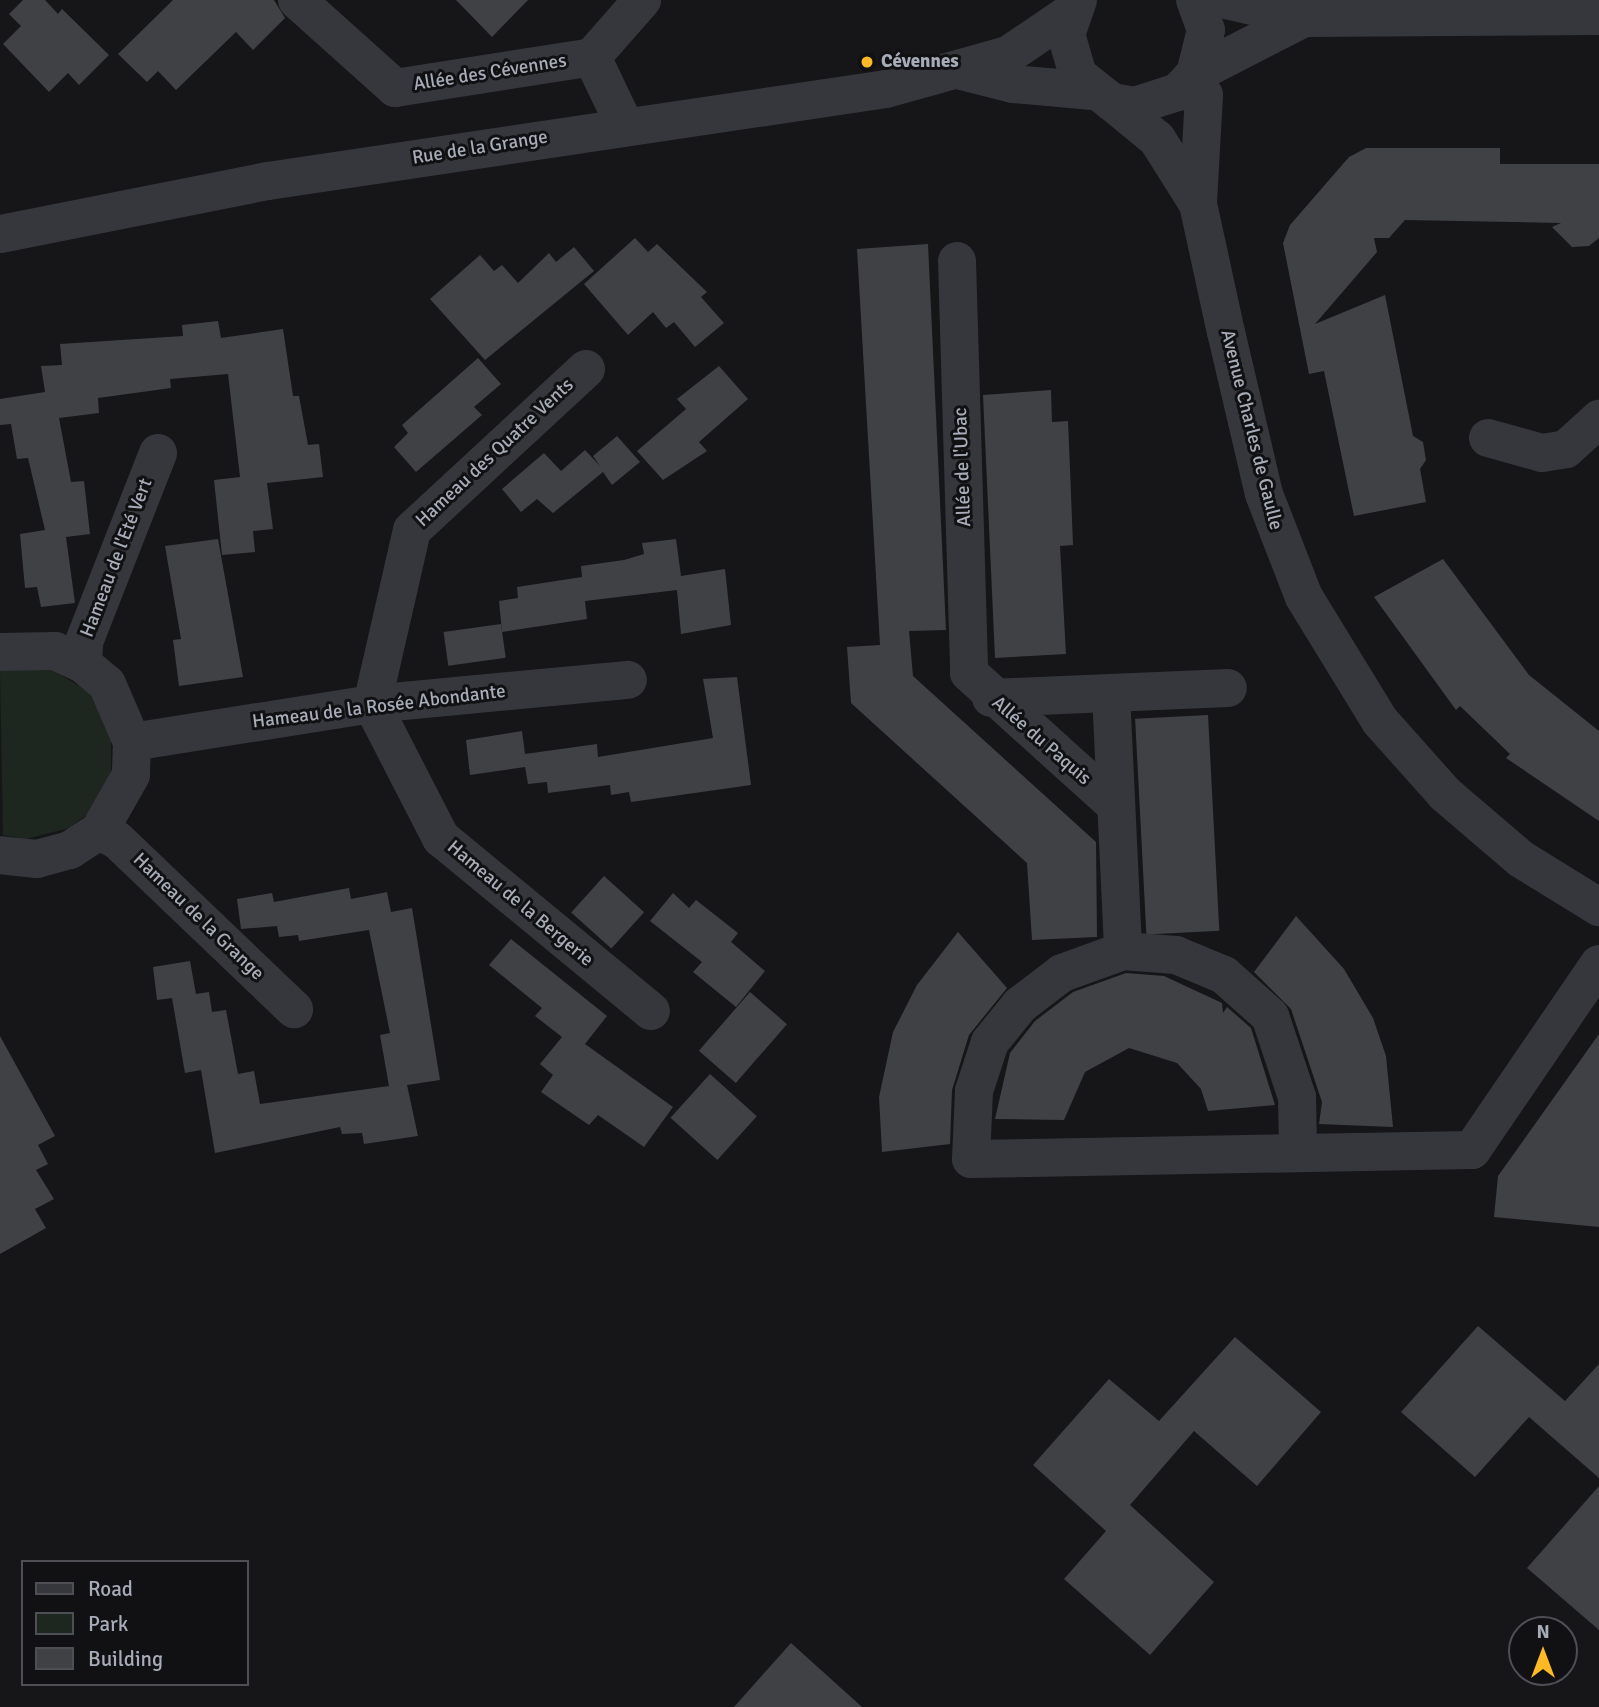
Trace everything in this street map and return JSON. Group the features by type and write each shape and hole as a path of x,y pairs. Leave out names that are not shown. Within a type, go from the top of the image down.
{"street":[{"name":"Allée des Cévennes","path":"297,0 395,88 592,57"},
{"path":"625,126 592,57 642,0"},
{"path":"1192,77 1206,30 1195,0"},
{"path":"1226,0 1304,18 1599,16"},
{"name":"Rue de la Grange","path":"0,234 268,181 886,89 962,71 1008,55 1074,6"},
{"name":"Avenue Charles de Gaulle","path":"1074,6 1069,54 1103,97 1157,138 1198,204"},
{"name":"Rue de la Grange","path":"962,71 1013,84 1156,103 1192,77 1304,18"},
{"name":"Avenue Charles de Gaulle","path":"1192,77 1204,95 1198,204 1264,494 1320,628 1380,721 1445,794 1521,859 1599,907"},
{"name":"Allée de l'Ubac","path":"957,261 980,686"},
{"name":"Hameau des Quatre Vents","path":"372,704 412,530 586,369"},
{"path":"1488,438 1542,453 1566,449 1599,419"},
{"name":"Hameau de l'Eté Vert","path":"83,664 84,642 158,453"},
{"path":"0,652 55,651 83,664 107,684 132,742 131,775 99,831 61,852 1,859"},
{"name":"Hameau de la Rosée Abondante","path":"132,742 372,704 628,680"},
{"path":"980,686 1111,693 1228,688"},
{"name":"Allée du Paquis","path":"980,686 1116,806"},
{"name":"Allée du Paquis","path":"1111,693 1123,951"},
{"name":"Hameau de la Bergerie","path":"372,704 441,838 651,1011"},
{"name":"Hameau de la Grange","path":"99,831 117,840 294,1009"},
{"path":"1298,1149 1297,1097 1270,1016 1224,975 1176,955 1123,951 1062,973 1020,1005 990,1042 974,1091 971,1159 1298,1149 1472,1150 1599,964"}],"green space":[{"path":"51,669 89,692 111,731 111,776 88,814 69,828 26,839 3,835 0,671"}],"building":[{"path":"23,0 45,0 58,14 62,9 109,55 79,85 68,73 49,92 3,44 21,26 9,14"},
{"path":"173,0 274,0 285,18 253,50 236,32 176,90 158,71 147,82 118,54"},
{"path":"456,0 528,0 492,37"},
{"path":"1366,148 1500,148 1500,164 1599,164 1599,238 1589,246 1572,247 1552,227 1561,223 1405,220 1389,238 1374,238 1377,252 1315,324 1385,295 1413,436 1423,442 1426,460 1420,469 1426,502 1354,516 1324,371 1309,374 1283,243 1290,225 1349,157"},
{"path":"635,238 648,252 657,244 707,292 701,297 724,323 695,347 674,322 666,328 653,312 628,335 584,284"},
{"path":"928,244 946,630 909,631 913,676 1096,842 1097,937 1032,940 1027,863 851,703 847,647 880,645 857,249"},
{"path":"574,247 594,271 485,360 430,299 480,255 494,271 502,265 518,283 549,253 556,262"},
{"path":"218,321 221,338 283,329 293,396 299,396 308,445 319,444 323,477 267,483 273,529 253,531 255,552 222,555 214,480 240,477 228,374 170,379 171,388 98,398 99,413 59,418 71,482 84,481 90,534 66,537 75,603 41,607 37,587 25,588 20,534 45,530 28,458 17,459 11,424 0,425 0,399 45,392 41,366 62,365 60,344 183,336 182,325"},
{"path":"478,358 501,384 474,407 482,415 416,472 394,447 408,433 402,425"},
{"path":"719,366 748,399 699,442 707,451 663,480 637,451 686,409 677,399"},
{"path":"1051,390 1052,422 1068,421 1073,545 1060,546 1066,654 995,658 983,395"},
{"path":"617,436 640,462 612,485 603,472 553,513 537,499 521,512 502,489 544,453 561,471 585,450 600,466 593,456"},
{"path":"218,539 243,677 179,686 173,640 181,639 165,546"},
{"path":"676,539 681,576 725,569 731,625 681,634 677,590 585,601 587,619 502,632 499,601 518,598 517,587 582,577 581,566 624,560 644,554 642,543"},
{"path":"1443,559 1529,675 1599,731 1599,821 1506,758 1510,754 1460,706 1456,710 1374,597"},
{"path":"501,624 506,658 448,666 444,632"},
{"path":"737,677 751,785 631,802 629,792 611,795 610,785 548,793 547,782 528,784 525,767 470,775 466,740 522,731 525,754 597,744 598,757 713,738 703,679"},
{"path":"1208,715 1219,931 1146,935 1135,719"},
{"path":"604,876 644,912 611,949 571,912"},
{"path":"349,888 351,899 387,892 391,912 412,908 440,1080 407,1085 418,1136 364,1144 362,1133 342,1134 340,1127 215,1153 201,1070 185,1073 172,998 157,1000 153,967 190,961 196,994 209,992 212,1012 226,1010 238,1074 254,1071 260,1104 389,1086 380,1035 390,1033 369,930 299,941 298,935 279,937 277,926 241,929 237,899 272,893 274,902"},
{"path":"673,893 689,908 696,900 738,933 731,942 765,971 736,1007 693,972 702,962 650,921"},
{"path":"1296,916 1344,969 1373,1018 1386,1056 1393,1127 1319,1124 1322,1102 1291,1009 1254,972"},
{"path":"958,932 1007,988 969,1035 952,1090 950,1144 882,1152 879,1097 893,1032 917,985"},
{"path":"511,939 607,1016 585,1044 673,1107 644,1147 598,1115 589,1125 541,1092 553,1075 540,1064 562,1037 535,1016 542,1008 489,965"},
{"path":"1126,973 1164,976 1222,1003 1223,1013 1227,1007 1251,1028 1275,1105 1208,1111 1201,1089 1177,1063 1129,1048 1085,1072 1064,1120 995,1119 1010,1053 1035,1021 1073,992"},
{"path":"750,992 787,1024 736,1083 699,1051"},
{"path":"1599,1034 1599,1227 1494,1217 1498,1176"},
{"path":"0,1036 55,1136 38,1145 48,1164 36,1170 54,1199 35,1209 46,1228 0,1254"},
{"path":"710,1074 757,1116 717,1160 671,1118"},
{"path":"1478,1326 1565,1401 1599,1364 1599,1478 1529,1417 1475,1477 1401,1412"},
{"path":"1235,1337 1321,1412 1257,1486 1194,1431 1130,1505 1214,1582 1150,1655 1064,1579 1106,1531 1033,1465 1109,1379 1159,1421"},
{"path":"1599,1486 1599,1630 1527,1568"},
{"path":"791,1643 862,1707 734,1707"}],"place":[{"name":"Cévennes","path":"867,62"}]}
